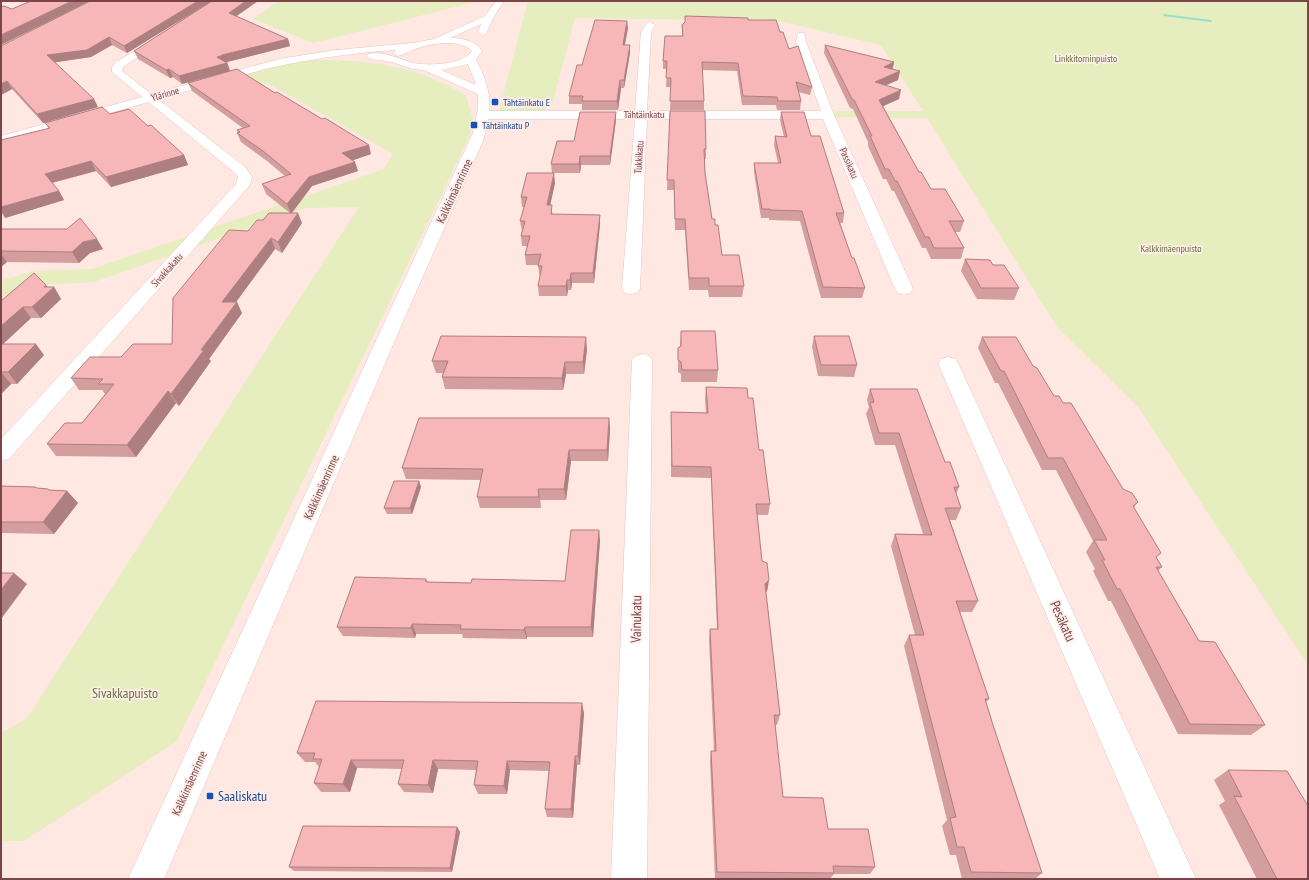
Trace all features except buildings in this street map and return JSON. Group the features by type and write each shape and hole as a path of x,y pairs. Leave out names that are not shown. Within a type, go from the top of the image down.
{"street":[{"path":"474,46 482,33 488,18 500,1"},
{"path":"434,42 488,18"},
{"name":"Tukkikatu","path":"631,289 646,32 650,25"},
{"name":"Sivakkakatu","path":"1,453 243,185 245,177 240,170 116,70 125,61 170,33"},
{"name":"Passikatu","path":"801,35 801,42 828,115 904,289"},
{"path":"434,42 457,42 474,46"},
{"name":"Ylärinne","path":"1,140 297,58 411,46 434,42"},
{"path":"399,61 396,56 398,53 411,46"},
{"path":"423,67 449,65 470,59 477,54 474,46"},
{"name":"Ylärinne","path":"330,54 376,57 423,67"},
{"name":"Kalkkimäenrinne","path":"146,879 392,327 477,141 484,115 483,92 480,76 470,59"},
{"path":"423,67 451,77 483,92"},
{"name":"Tähtäinkatu","path":"484,115 828,115"},
{"name":"Vainukatu","path":"629,879 642,360"},
{"name":"Pesäkatu","path":"948,363 1178,879"}],"green space":[{"path":"279,1 479,1 313,43 253,19"},
{"name":"Kalkkimäenpuisto","path":"528,1 1308,1 1308,665 1138,407 1057,327 927,118 836,117 833,111 923,111 881,45 780,21 575,18 552,106 540,112 499,111"},
{"name":"Sivakkapuisto","path":"305,60 347,61 388,66 409,70 448,85 466,96 474,123 466,144 177,741 24,841 1,841 1,733 27,718 359,207 306,208 94,282 38,285 1,297 1,281 32,271 92,269 384,169 393,154 267,83 210,85 277,65"}],"waterway":[{"path":"1164,15 1211,21"}],"place":[{"name":"Tähtäinkatu E","path":"495,102"},
{"name":"Tähtäinkatu P","path":"474,125"},
{"name":"Saaliskatu","path":"210,796"}],"park label":[{"name":"Linkkitorninpuisto","path":"1086,58"}]}
